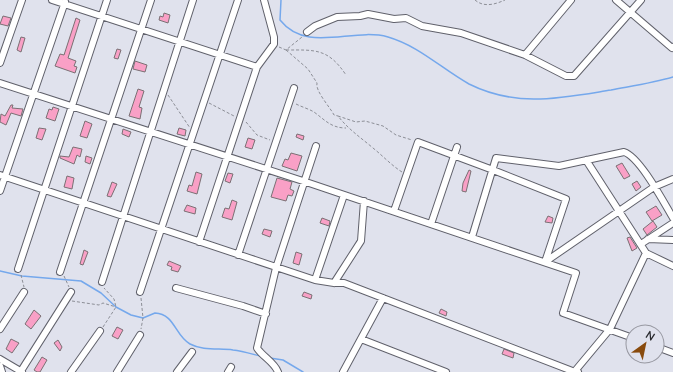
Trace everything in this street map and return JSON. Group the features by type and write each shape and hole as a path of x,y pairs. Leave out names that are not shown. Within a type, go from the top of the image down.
{"street":[{"path":"0,63 22,0"},
{"path":"52,0 64,2 141,30 257,68"},
{"path":"18,269 107,0"},
{"path":"60,272 110,118 151,0"},
{"path":"102,282 121,217 163,88 194,0"},
{"path":"140,292 238,0"},
{"path":"199,242 257,68 274,44 274,37 264,0"},
{"path":"525,55 571,0"},
{"path":"616,0 672,48 673,47"},
{"path":"307,32 315,26 337,17 360,16 368,14 394,19 411,19 422,26 461,33 525,55 566,76 574,76 641,0"},
{"path":"0,191 2,176 34,94 64,2"},
{"path":"0,83 344,194 576,272 563,313 625,335"},
{"path":"238,255 294,88"},
{"path":"394,212 406,182 418,142 566,199 545,262"},
{"path":"278,372 275,366 262,356 257,348 276,268 306,182 316,146"},
{"path":"431,224 457,147"},
{"path":"472,237 496,158 559,166 624,152 631,154 673,218"},
{"path":"586,160 646,252 673,266"},
{"path":"2,176 276,268 315,280 344,283 576,372 610,329 646,252"},
{"path":"545,262 654,187 673,179"},
{"path":"315,280 344,194"},
{"path":"334,283 361,241 364,201"},
{"path":"641,244 673,223"},
{"path":"648,239 673,240"},
{"path":"176,288 243,306 266,314"},
{"path":"0,329 24,292"},
{"path":"0,359 22,372 71,292"},
{"path":"343,372 383,298"},
{"path":"72,372 100,332"},
{"path":"117,372 140,335"},
{"path":"361,339 446,372"},
{"path":"177,372 192,352"},
{"path":"0,366 2,372"}],"path":[{"path":"475,0 483,5 493,4 505,0"},
{"path":"286,50 300,39"},
{"path":"274,44 286,50 308,69 317,83 316,87 334,115 356,122 365,121 383,126 396,135 418,142"},
{"path":"286,50 315,50 322,52 342,68 346,75"},
{"path":"163,88 193,132"},
{"path":"204,100 249,124 257,136 276,142"},
{"path":"290,101 314,112 330,125 338,128 347,128"},
{"path":"338,116 347,128 389,164 403,173 406,182"},
{"path":"18,269 22,276 24,292"},
{"path":"60,272 67,280 71,292"},
{"path":"100,332 116,307 114,299 102,282"},
{"path":"140,292 143,310 140,335"},
{"path":"66,300 99,304 103,303 116,307"}],"building":[{"path":"164,13 170,15 168,23 159,20 160,16 163,17"},
{"path":"3,16 11,18 8,26 0,24"},
{"path":"76,18 80,20 68,58 76,61 74,66 77,67 75,73 55,66 60,54 64,55"},
{"path":"21,37 25,38 21,52 17,50"},
{"path":"117,49 121,50 118,59 114,58"},
{"path":"135,61 147,65 145,72 133,69"},
{"path":"138,89 144,91 139,107 142,108 140,119 129,116"},
{"path":"11,105 13,105 12,108 23,109 21,116 11,113 6,125 0,122 1,114 5,116"},
{"path":"53,107 59,109 55,121 46,118 49,109 52,110"},
{"path":"85,121 92,124 87,138 80,136"},
{"path":"39,128 46,129 42,140 36,138"},
{"path":"179,128 186,130 185,136 177,134"},
{"path":"123,129 131,132 129,137 122,134"},
{"path":"297,134 304,136 303,140 296,137"},
{"path":"248,138 255,140 252,149 245,147"},
{"path":"73,147 82,149 80,157 77,155 74,164 60,158 60,156 69,157"},
{"path":"291,153 302,156 297,171 282,166 285,159 288,160"},
{"path":"86,156 92,158 90,164 85,162"},
{"path":"622,163 630,176 624,179 616,166"},
{"path":"469,170 471,171 466,192 462,191 463,183"},
{"path":"196,172 202,174 197,194 187,191 189,185 192,186"},
{"path":"228,173 233,174 230,183 225,181"},
{"path":"67,176 74,178 72,189 64,187"},
{"path":"277,178 292,182 290,189 294,191 292,196 288,195 286,201 271,197"},
{"path":"637,181 641,187 636,191 632,184"},
{"path":"112,182 117,184 111,197 107,196"},
{"path":"232,200 237,202 232,220 222,217 225,208 229,209"},
{"path":"187,205 196,208 195,214 184,211"},
{"path":"656,206 662,215 652,221 646,212"},
{"path":"548,216 553,218 552,223 545,222"},
{"path":"322,218 330,221 329,226 320,223"},
{"path":"653,221 657,227 647,235 643,229"},
{"path":"264,229 272,231 270,237 262,234"},
{"path":"630,237 637,248 632,251 627,238"},
{"path":"84,250 88,252 83,265 80,264"},
{"path":"296,252 302,254 299,265 293,263"},
{"path":"169,261 181,266 178,272 171,270 172,267 167,265"},
{"path":"304,292 312,295 311,299 302,296"},
{"path":"441,309 447,312 446,316 439,313"},
{"path":"34,310 41,316 31,329 25,324"},
{"path":"117,327 123,330 118,339 112,336"},
{"path":"11,339 19,343 12,353 6,349"},
{"path":"58,340 62,347 60,351 54,343"},
{"path":"504,349 514,353 513,358 502,354"},
{"path":"42,357 47,360 40,372 37,372 34,370"}],"waterway":[{"path":"281,0 280,20 291,30 303,36 317,38 360,35 388,37 410,46 469,84 504,96 522,99 557,98 650,83 673,77"},
{"path":"0,271 22,276 81,281 101,293 116,307 131,315 143,318 155,313 162,314 171,321 181,336 190,344 200,348 236,350 260,356"},
{"path":"270,358 283,360 303,372"}]}
